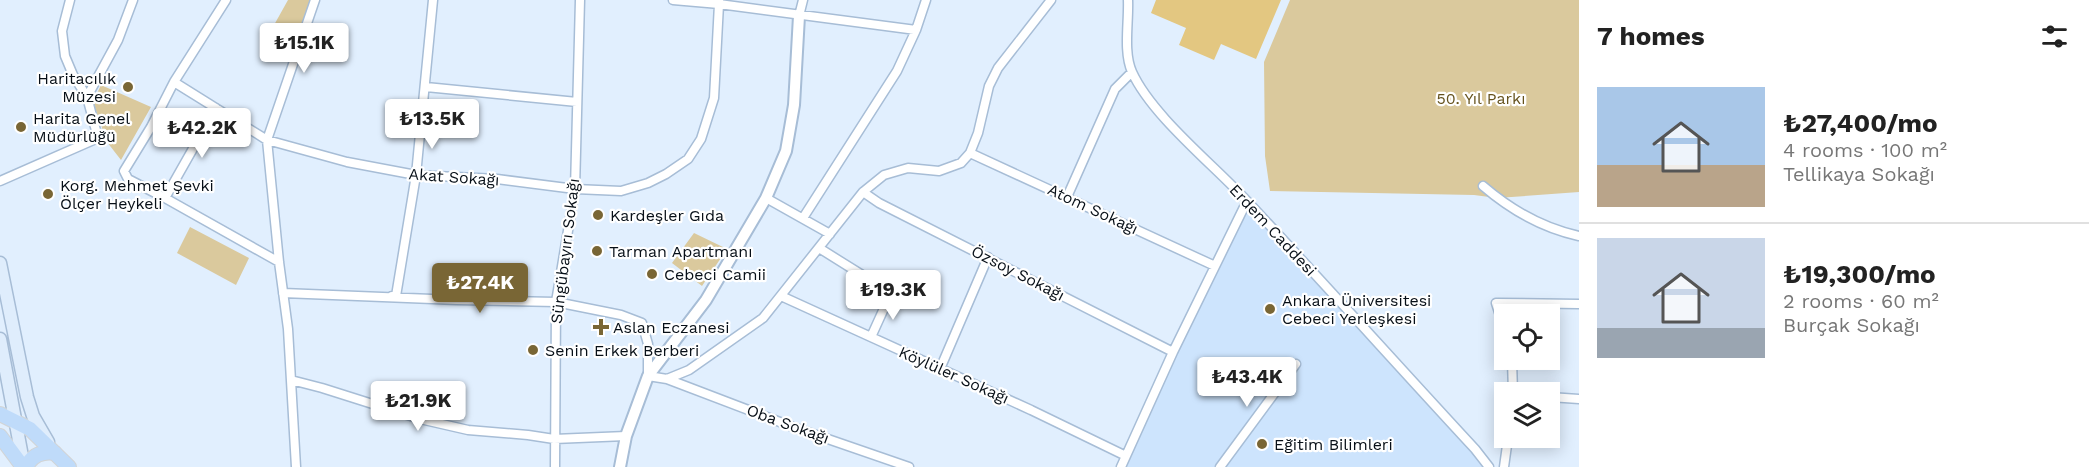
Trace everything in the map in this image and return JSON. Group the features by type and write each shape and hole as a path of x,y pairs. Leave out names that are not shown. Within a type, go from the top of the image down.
{"main road":[{"path":"0,263 27,397 33,416 55,453"},
{"path":"0,339 24,467"},
{"path":"0,414 30,429 69,467"},
{"path":"0,436 24,467"},
{"path":"24,467 38,454 55,453"}],"street":[{"path":"0,182 98,138 87,97 64,56 62,31 70,0"},
{"path":"87,97 118,40 133,0"},
{"path":"226,0 174,82 151,127 124,171 128,179 279,262"},
{"path":"296,467 284,292 267,140 315,0"},
{"path":"396,296 416,175 433,0"},
{"name":"Süngübayırı Sokağı","path":"555,467 556,302 574,189 580,0"},
{"path":"673,0 719,2 799,16 916,30"},
{"path":"620,467 626,436 648,376 706,300 766,198 786,151 794,105 799,16 803,0"},
{"path":"803,218 897,72 916,30 926,0"},
{"path":"668,379 689,370 763,318 863,192 884,175 908,168 939,171 961,163 970,153 978,133 989,86 998,68 1052,0"},
{"path":"1067,197 1115,89 1132,72 1129,60 1128,0"},
{"name":"Akat Sokağı","path":"174,82 267,140 347,162 416,175 497,179 574,189 621,191 648,183 666,174 688,159 702,139 714,98 719,2"},
{"name":"Erdem Caddesi","path":"1132,72 1158,110 1247,201 1489,467"},
{"path":"426,87 577,102"},
{"path":"165,198 216,108"},
{"name":"Atom Sokağı","path":"970,153 1215,266"},
{"path":"1483,186 1503,203 1530,219 1579,236"},
{"name":"Özsoy Sokağı","path":"863,192 879,203 1173,352"},
{"path":"766,198 830,234"},
{"path":"1121,467 1173,352 1247,201"},
{"path":"819,248 891,293 872,338"},
{"path":"940,369 988,257"},
{"path":"284,292 556,302 621,315 642,323 648,345 648,376"},
{"name":"Köylüler Sokağı","path":"781,296 1126,456"},
{"path":"1496,304 1579,304"},
{"path":"1220,467 1296,364"},
{"name":"Oba Sokağı","path":"648,376 668,379 793,427 909,467"},
{"path":"291,380 420,419 468,430 554,439 626,436"},
{"path":"1560,398 1579,399"},
{"path":"1504,467 1507,448"}],"shaded area":[{"path":"1156,0 1281,0 1256,59 1221,44 1214,60 1179,45 1186,28 1151,13"},
{"name":"Ankara Üniversitesi Cebeci Yerleşkesi","path":"1247,201 1489,467 1121,467"}],"green space":[{"path":"288,0 311,0 296,51 269,34"},
{"name":"50. Yıl Parkı","path":"1290,0 1579,0 1579,192 1497,198 1474,195 1270,191 1265,156 1264,62"},
{"path":"101,85 151,107 121,160 107,142 93,102"},
{"path":"190,227 249,258 236,285 177,253"},
{"path":"694,233 727,249 702,286 672,263"}],"place":[{"name":"Haritacılık Müzesi","path":"128,87"},
{"name":"Harita Genel Müdürlüğü","path":"21,127"},
{"name":"Korg. Mehmet Şevki Ölçer Heykeli","path":"48,194"},
{"name":"Kardeşler Gıda","path":"598,215"},
{"name":"Tarman Apartmanı","path":"597,251"},
{"name":"Cebeci Camii","path":"652,274"},
{"name":"Ankara Üniversitesi Cebeci Yerleşkesi","path":"1270,309"},
{"name":"Aslan Eczanesi","path":"601,327"},
{"name":"Senin Erkek Berberi","path":"533,350"},
{"name":"Eğitim Bilimleri","path":"1262,444"}]}
